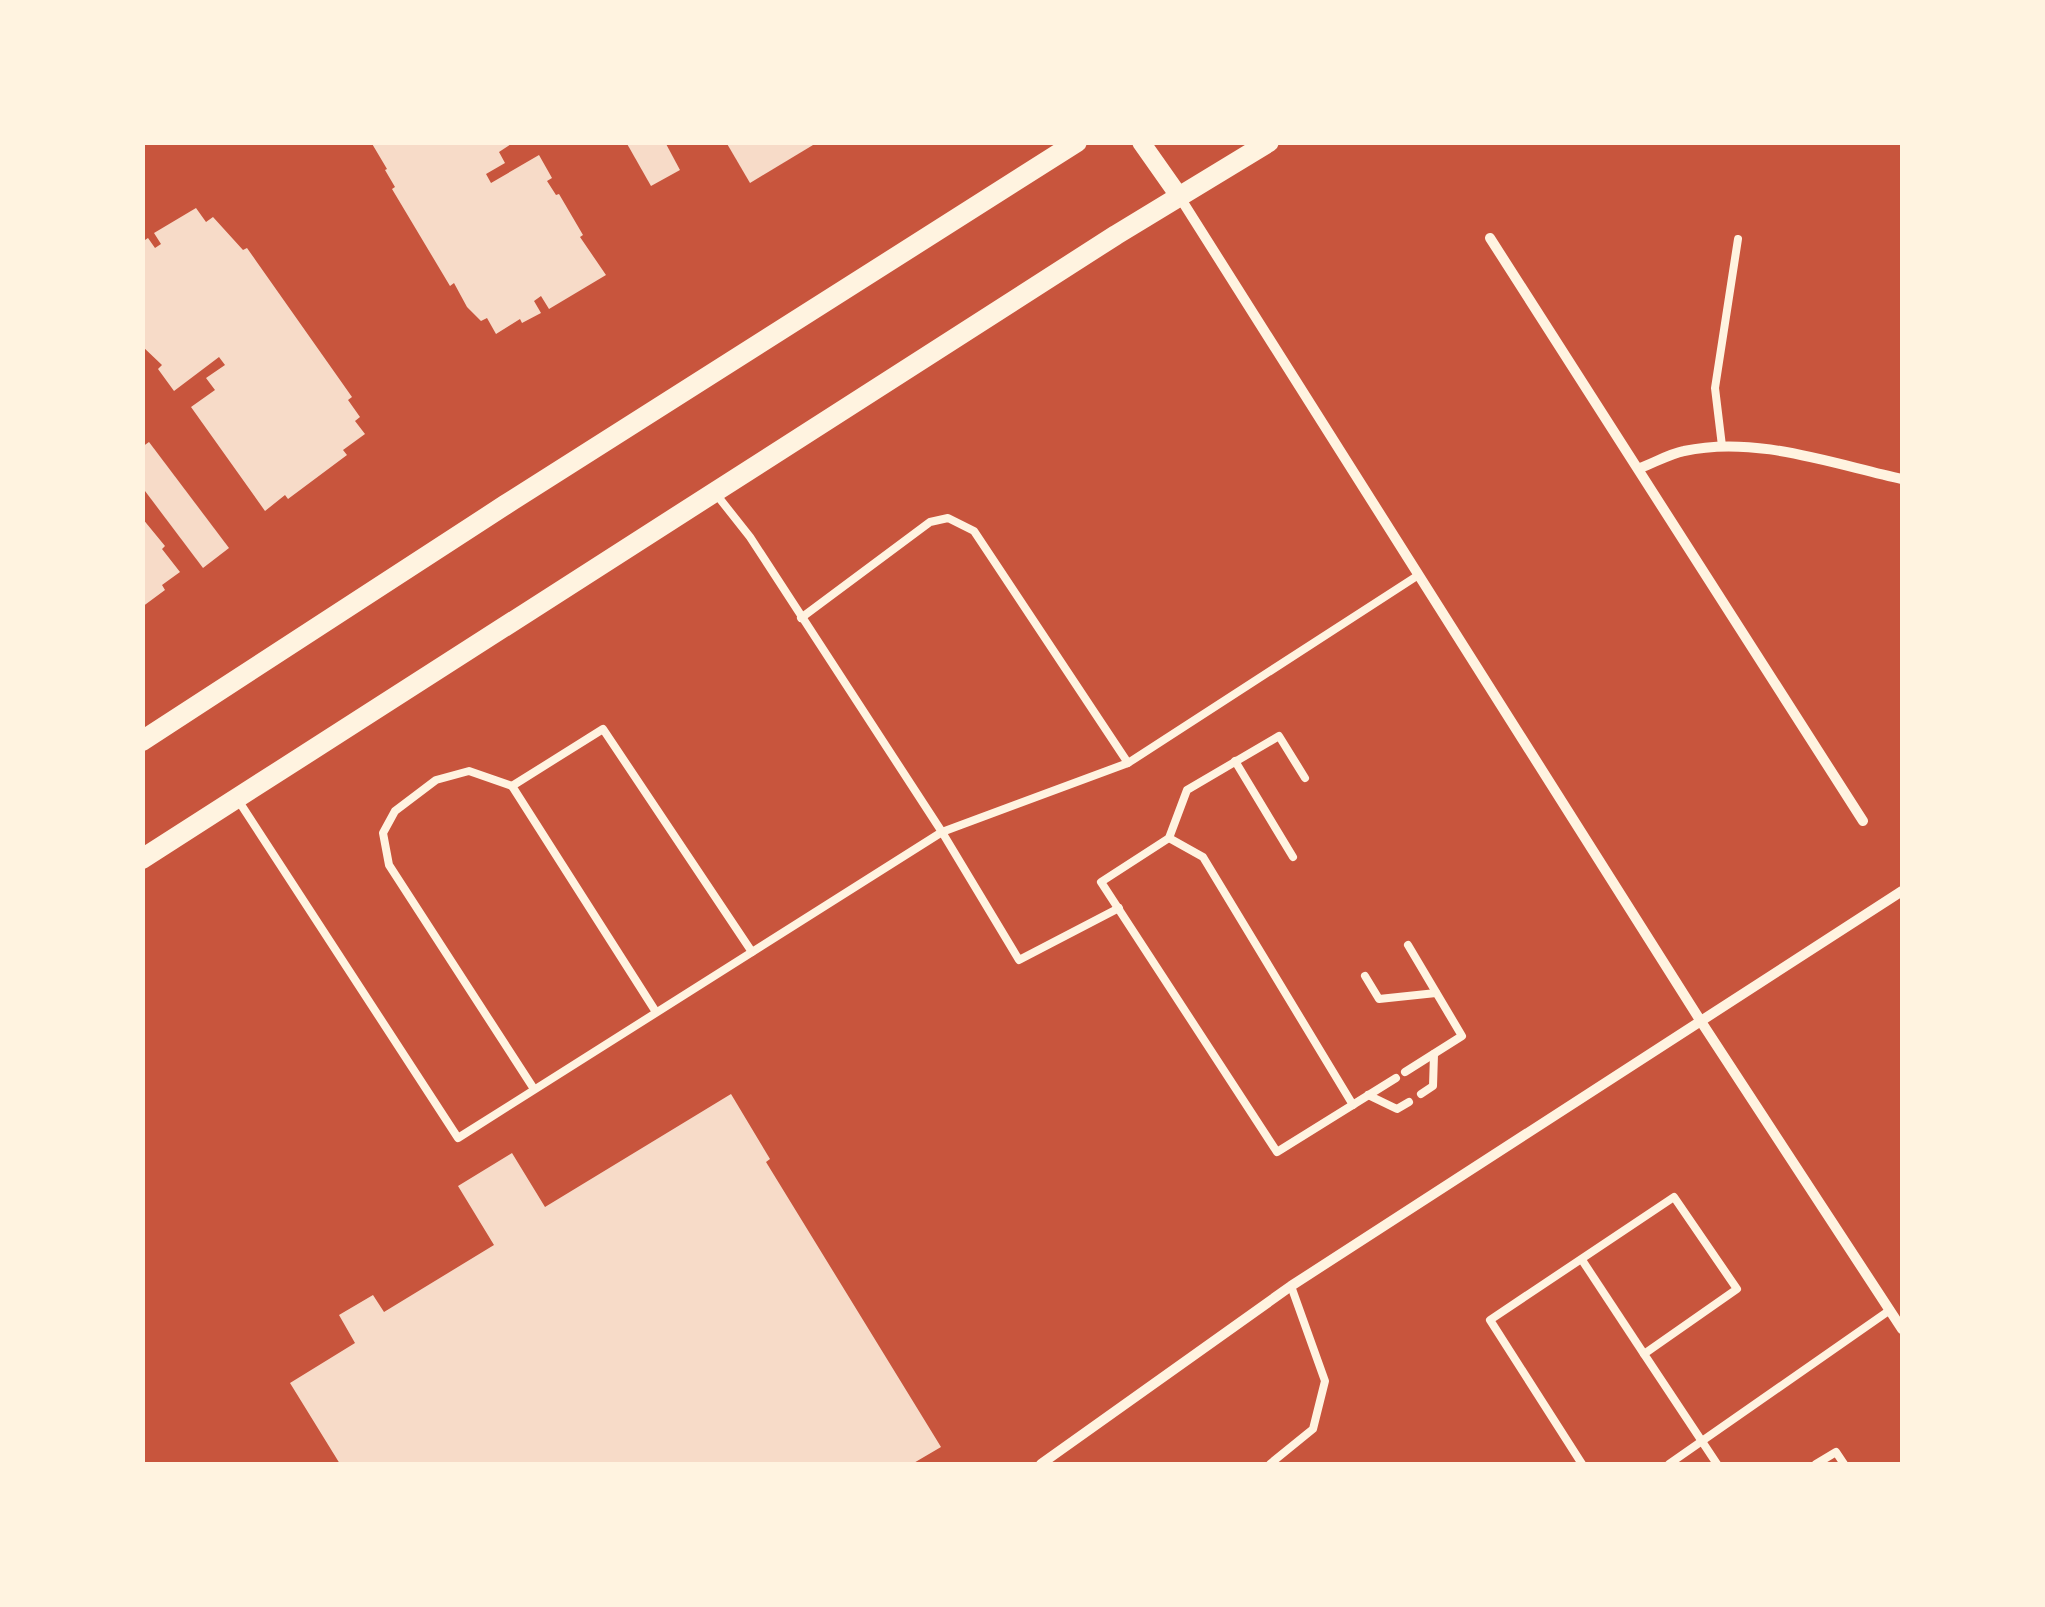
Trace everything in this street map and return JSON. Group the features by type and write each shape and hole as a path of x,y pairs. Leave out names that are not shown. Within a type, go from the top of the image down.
{"main road":[{"path":"142,741 505,504 1077,142"},
{"path":"142,859 1269,142"}],"street":[{"path":"1141,142 1179,196 1700,1020 1902,1329"},
{"path":"1490,238 1863,821"},
{"path":"1640,468 1682,452 1722,446 1756,448 1902,479"},
{"path":"1041,1464 1290,1286 1902,891"}],"lane":[{"path":"1722,446 1715,388 1738,238"},
{"path":"716,494 750,538 942,832 1018,960 1119,908"},
{"path":"801,618 930,522 948,518 974,531 1128,763"},
{"path":"238,800 458,1138 942,832 1128,763 1417,576"},
{"path":"512,786 603,729 752,952"},
{"path":"1305,778 1279,736 1187,790 1169,838 1101,882 1278,1152 1396,1078"},
{"path":"1235,761 1293,856"},
{"path":"534,1089 389,865 383,833 395,811 436,780 469,771 512,786 656,1012"},
{"path":"1169,838 1203,857 1352,1105"},
{"path":"1405,1072 1462,1036 1408,945"},
{"path":"1365,976 1379,999 1436,992"},
{"path":"1421,1094 1433,1086 1434,1054"},
{"path":"1368,1095 1397,1110 1409,1102"},
{"path":"1582,1464 1490,1320 1674,1197 1737,1290 1644,1354"},
{"path":"1582,1260 1716,1464"},
{"path":"1270,1464 1314,1429 1325,1381 1290,1286"},
{"path":"1669,1464 1890,1310"},
{"path":"1816,1464 1836,1452 1844,1464"}],"building":[{"path":"371,142 514,142 499,152 505,163 486,174 491,183 539,155 552,178 547,181 559,194 583,235 580,237 606,275 549,309 541,296 534,301 541,313 522,323 520,319 496,334 487,318 481,321 467,307 454,283 450,286 392,189 395,187 387,169"},
{"path":"626,142 665,142 680,170 651,186"},
{"path":"726,142 818,142 750,183"},
{"path":"196,208 206,222 213,217 243,250 247,248 352,397 348,400 360,417 355,421 365,434 343,450 347,455 288,499 285,495 265,511 191,407 215,390 206,378 225,365 219,357 174,391 158,369 162,365 142,346 142,242 148,238 155,248 161,244 154,233"},
{"path":"149,442 229,548 203,568 142,487 142,447"},
{"path":"142,518 180,572 162,585 165,590 142,607"},
{"path":"731,1094 770,1159 766,1162 941,1447 912,1464 340,1464 290,1383 355,1343 339,1315 373,1295 384,1312 494,1245 458,1186 512,1153 545,1207"}]}
